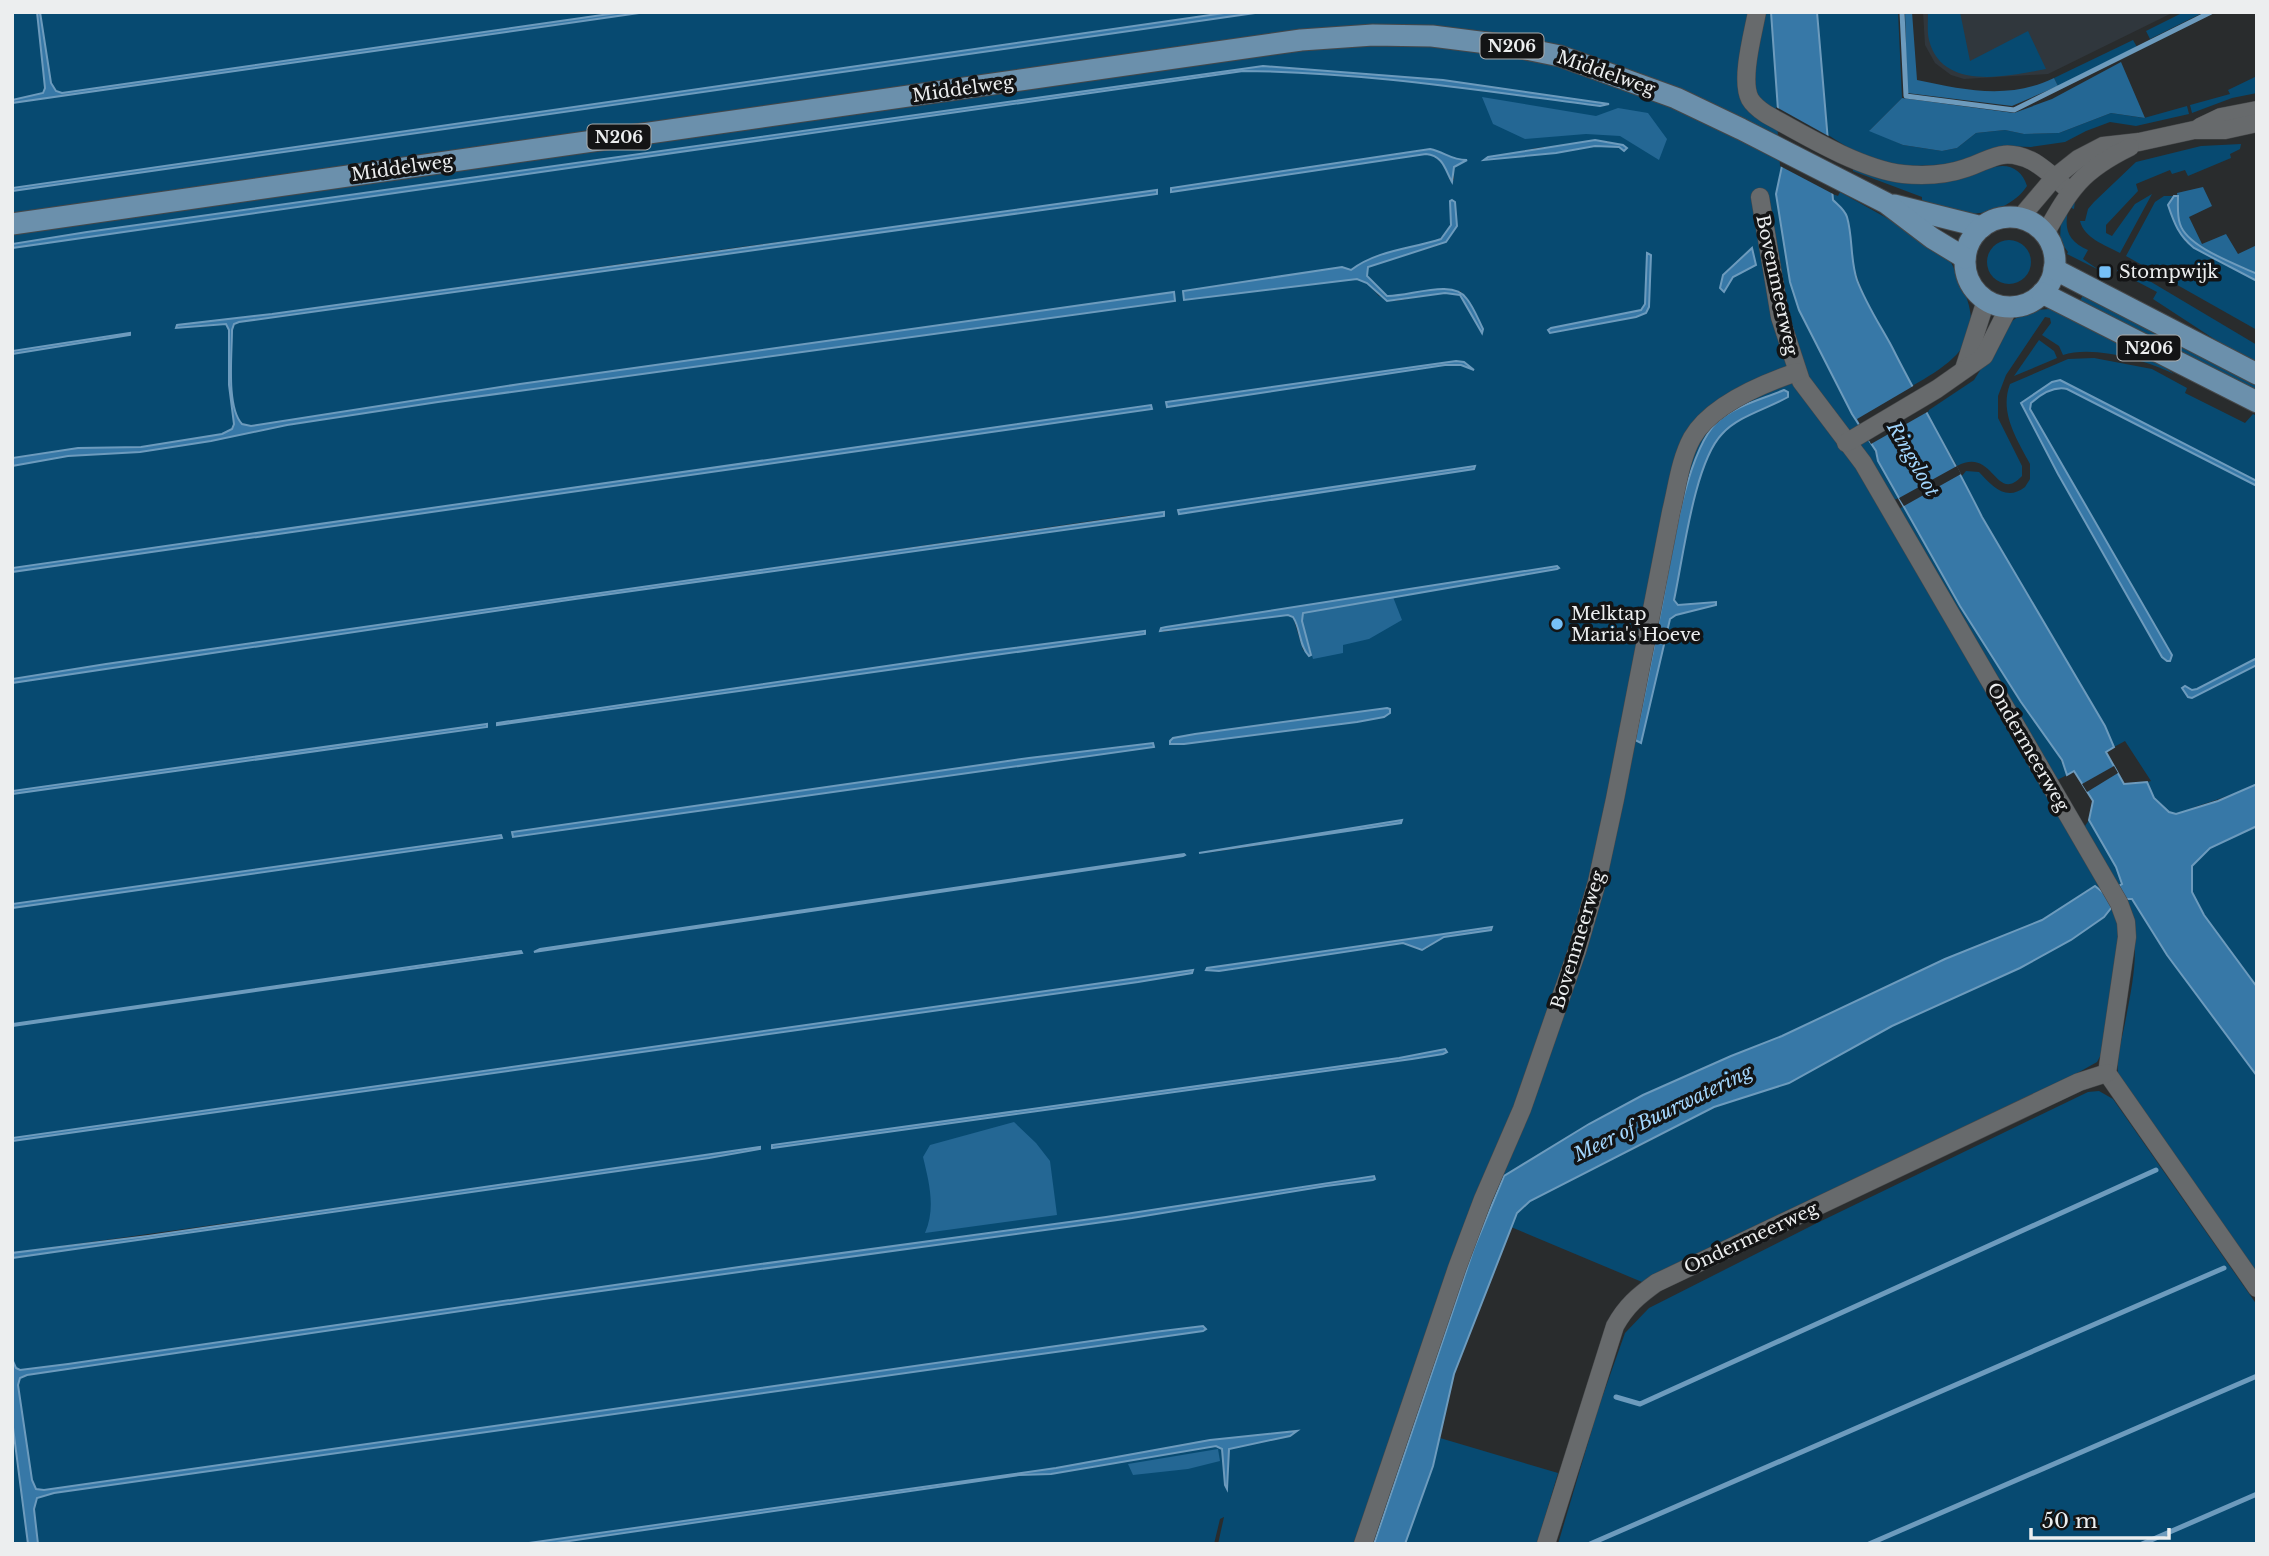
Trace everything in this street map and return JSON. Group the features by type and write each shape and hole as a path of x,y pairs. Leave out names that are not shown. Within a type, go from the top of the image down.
{"main road":[{"name":"Middelweg","path":"12,224 1301,40 1373,35 1432,36 1511,46 1560,56 1676,98 1886,203 1932,238 1965,258"},
{"name":"Middelweg","path":"1886,203 1982,227"},
{"path":"2020,218 2034,224 2045,234 2054,255 2054,269 2052,278 2042,293 2027,304 2009,307 1986,300 1974,289 1967,274 1965,258 1973,236 1982,227 1993,220 2020,218"},
{"name":"N206","path":"2054,269 2257,374"},
{"name":"N206","path":"2042,293 2257,402"}],"street":[{"path":"1757,12 1749,54 1747,89 1755,107 1777,120 1867,166 1902,174 1936,175 1967,168 1987,158 2003,155 2034,162 2070,191"},
{"path":"2194,130 2221,117 2257,110"},
{"path":"2020,218 2054,178 2078,159 2103,146 2139,142 2194,130 2225,130 2257,123"},
{"path":"2045,234 2070,191 2094,167 2139,142"},
{"name":"Bovenmeerweg","path":"1760,197 1780,317 1797,372 1846,443"},
{"path":"1964,369 1986,300"},
{"path":"1846,443 1923,397 1984,356 2009,307"},
{"name":"Bovenmeerweg","path":"1363,1544 1457,1268 1483,1199 1522,1110 1584,928 1605,846 1668,524 1687,452 1703,423 1722,407 1797,372"},
{"name":"Ondermeerweg","path":"1546,1544 1615,1326 1635,1298 1656,1283 2079,1082 2108,1073 2127,937 2126,922 2115,897 1869,474 1846,443"},
{"path":"2108,1073 2257,1288"}],"shaded area":[{"path":"12,12 37,12 46,85 43,93 12,100"},
{"path":"40,12 623,12 62,93 56,91 51,83"},
{"path":"646,12 1231,12 12,188 12,103"},
{"path":"1262,12 1771,12 1782,166 1776,195 1799,310 1852,414 1873,445 1878,461 1899,498 1894,500 1899,509 1904,506 2000,671 2057,753 2067,775 2057,780 2085,826 2089,820 2116,867 2122,884 2105,894 2095,886 2042,920 1945,959 1782,1036 1643,1095 1474,1248 1374,1544 1218,1544 1224,1517 1220,1519 1214,1544 549,1544 1019,1475 1051,1474 1216,1446 1222,1449 1226,1488 1229,1449 1297,1430 1230,1440 1210,1440 1056,1468 522,1544 38,1544 34,1509 37,1498 54,1493 1203,1331 1154,1332 44,1490 36,1489 32,1480 18,1385 20,1378 27,1375 543,1299 1132,1218 1373,1180 1374,1176 1106,1217 26,1370 17,1369 12,1359 12,1258 760,1149 12,1253 12,1141 1194,972 12,1138 12,1026 522,953 521,951 12,1024 12,908 502,838 500,835 12,904 12,794 487,726 12,791 12,683 575,599 1164,516 1164,512 12,679 12,572 1151,409 1151,405 12,568 12,466 68,456 140,452 287,425 438,402 1175,301 1174,292 520,384 251,426 242,424 237,416 232,393 231,366 233,324 239,322 1157,193 733,248 272,314 177,325 226,323 229,330 229,385 234,424 232,429 222,434 141,447 12,458 12,354 131,334 12,351 12,248 1243,71 1378,79 1609,105 1443,80 1263,66 12,244 12,191","holes":["1607,141 1627,148 1624,151 1619,147 1595,146 1484,160 1536,148","1430,149 1466,160 1454,167 1454,180 1450,181 1443,163 1426,154 1171,191 1172,188","1452,200 1455,202 1452,234 1442,244 1368,267 1367,276 1386,296 1460,291 1467,298 1483,332 1460,295 1445,293 1395,301 1379,296 1367,283 1357,279 1184,299 1246,283 1342,267 1351,270 1374,259 1431,243 1447,233 1451,222","1752,248 1756,265 1733,277","1647,253 1651,256 1649,307 1646,313 1550,332 1552,328 1641,310 1645,304","1456,361 1474,369 1461,365 1445,365 1167,406","1475,466 1474,469 1179,514 1178,510","1557,566 1559,568 1302,613 1310,654 1303,650 1293,617 1288,615 1162,632 1166,627","1145,631 1145,634 498,725","1387,708 1384,717 1357,722 1184,744 1297,719 1333,717","1153,743 1154,747 513,837 512,833 1029,758","1402,820 1401,823 1201,854","1184,854 1183,856 534,951","1491,930 1443,937 1426,949 1417,949 1403,943 1219,971 1207,970 1403,939","1445,1049 1443,1054 1412,1059 772,1148 1399,1058"]},
{"path":"1817,12 1898,12 1902,98 1870,130 1903,145 1942,151 1957,148 1976,133 2005,130 2024,134 2059,133 2111,113 2144,118 2187,106 2189,114 2136,126 2110,122 2065,142 2031,147 2004,146 1950,164 1895,165 1872,159 1828,135"},
{"path":"1905,12 1912,12 1917,80 1986,91 2020,89 2054,78 2058,86 2012,106 1907,93"},
{"path":"1923,12 2174,12 2048,74 1964,79 1951,75 1935,63 1925,45"},
{"path":"1928,12 1960,12 1970,61 2028,31 2046,69 1996,77 1962,74 1948,67 1936,56 1929,40"},
{"path":"2184,12 2204,12 2150,39 2146,31"},
{"path":"2133,40 2137,47 2058,86 2054,78"},
{"path":"2121,62 2145,118 2111,113 2059,133 2024,134 2005,130 1976,133 1957,148 1942,151 1903,145 1869,131 1902,98 2014,113 2052,99"},
{"path":"2257,76 2257,93 2232,98 2192,113 2190,105 2230,94 2228,90"},
{"path":"1482,97 1596,116 1618,108 1648,113 1667,139 1659,160 1620,136 1586,134 1525,139 1493,124"},
{"path":"2241,144 2240,149 2230,154 2231,158 2188,176 2185,170 2172,174 2170,170 2136,184 2138,191 2106,225 2106,233 2112,236 2135,204 2152,194 2120,253 2096,240 2082,227 2080,221 2085,221 2088,209 2136,162 2201,146"},
{"path":"1990,165 1991,168 2013,168 2022,175 2027,186 2013,201 2004,206 1973,214 1945,210 1922,200 1922,197 1853,171 1895,181"},
{"path":"2203,187 2212,206 2189,217 2202,244 2226,234 2238,254 2257,245 2257,274 2200,246 2183,230 2178,218 2177,193"},
{"path":"1840,192 1944,250 1963,289 1971,323 1962,348 1952,359 1912,386 1862,289 1851,255 1845,219 1833,200 1833,194 1838,196"},
{"path":"2164,196 2174,196 2170,199 2185,241 2257,281 2257,330 2126,256 2155,202"},
{"path":"2071,198 2075,201 2074,209 2069,207 2067,228 2076,243 2088,250 2083,259 2099,270 2067,254 2060,241 2059,218"},
{"path":"2009,240 2018,241 2025,246 2030,253 2030,271 2025,278 2018,283 2009,284 2000,283 1993,278 1988,271 1987,262 1988,253 1993,246 2000,241"},
{"path":"2121,264 2257,345 2257,367 2153,299 2157,292 2117,271"},
{"path":"2085,292 2257,382 2257,397 2078,304"},
{"path":"2054,309 2143,352 2174,374 2149,364 2104,353 2075,352 2063,355 2059,346 2042,335 2051,323 2050,318 2045,317 2006,375 1998,396 1998,418 2022,466 2022,476 2013,483 2006,484 1979,463 1969,462 1957,466 1926,412 1974,380 2011,322 2031,311"},
{"path":"2039,340 2054,351 2057,358 2014,376"},
{"path":"2094,358 2152,369 2187,388 2185,393 2245,423 2253,414 2257,416 2257,481 2060,380 2052,382 2021,403 2058,474 2172,659 2030,409 2031,403 2052,390 2067,389 2257,486 2257,658 2197,689 2189,689 2192,698 2257,665 2257,784 2177,814 2165,810 2153,797 2147,782 2151,781 2125,741 2114,747 2105,726 1961,477 1966,471 1979,472 1994,487 2006,493 2025,487 2030,479 2030,464 2008,415 2007,395 2010,384 2068,359"},
{"path":"1393,597 1402,620 1369,639 1343,645 1343,653 1313,659 1302,613"},
{"path":"2257,826 2257,987 2204,915 2192,892 2192,866 2210,848"},
{"path":"2127,899 2132,899 2167,955 2257,1076 2257,1279 2119,1082 2119,1052 2135,961 2134,932"},
{"path":"2112,907 2120,928 2104,1049 2097,1062 2049,1089 1642,1282 1511,1227 1517,1213 1547,1191 1714,1107 1789,1083 1892,1026 2020,968 2071,940 2104,917"},
{"path":"2099,1091 2113,1099 2257,1305 2257,1544 1558,1544 1598,1409 1625,1333 1649,1308 2088,1092"},
{"path":"1014,1122 1050,1161 1057,1215 925,1233 931,1205 923,1157 930,1145"},
{"path":"12,1420 28,1544 12,1544"},
{"path":"1440,1438 1558,1473 1537,1544 1405,1544"},
{"path":"1218,1449 1220,1461 1188,1469 1133,1475 1128,1464"}],"water":[{"path":"37,12 40,12 51,83 56,91 62,93 623,12 646,12 12,103 12,100 43,93 45,88"},
{"path":"1231,12 1262,12 12,191 12,188"},
{"path":"1771,12 1817,12 1833,200 1847,217 1857,280 1982,517 2105,726 2114,747 2106,752 2124,784 2147,782 2154,798 2169,812 2176,814 2218,801 2257,784 2257,826 2210,848 2192,866 2192,892 2204,915 2257,987 2257,1076 2167,955 2132,899 2127,899 2112,907 2104,917 2071,940 2020,968 1892,1026 1789,1083 1714,1107 1530,1201 1517,1213 1454,1374 1433,1466 1405,1544 1374,1544 1474,1248 1504,1176 1589,1124 1643,1095 1782,1036 1945,959 2042,920 2095,886 2105,894 2122,884 2116,867 2089,820 2093,801 2074,771 2067,775 2062,760 2021,702 1960,606 1878,461 1876,451 1852,414 1799,310 1790,282 1776,194 1782,166"},
{"path":"1263,66 1443,80 1609,104 1600,106 1378,79 1243,71 12,248 12,244 87,232"},
{"path":"1595,140 1627,148 1624,151 1619,147 1595,146 1484,160 1488,157"},
{"path":"1430,149 1456,159 1467,160 1454,167 1452,182 1440,161 1426,154 1171,192 1171,188"},
{"path":"1157,190 1157,194 239,322 234,324 232,330 231,380 234,406 242,424 251,426 520,384 1174,292 1175,301 438,402 287,425 140,452 68,456 12,466 12,458 78,448 141,447 222,434 232,429 234,424 229,385 229,330 226,324 176,328 177,325"},
{"path":"2174,196 2178,196 2178,214 2184,232 2213,254 2257,274 2257,281 2194,248 2184,239 2168,205"},
{"path":"1452,200 1455,202 1457,226 1446,242 1368,267 1367,276 1387,296 1441,289 1460,293 1474,310 1483,329 1482,333 1460,295 1445,293 1387,301 1367,283 1357,279 1184,300 1183,291 1342,267 1351,270 1383,254 1441,239 1451,225"},
{"path":"1752,248 1756,265 1733,277 1724,292 1720,288 1723,275"},
{"path":"1647,253 1651,255 1649,307 1646,313 1550,333 1548,330 1551,328 1641,310 1645,304"},
{"path":"130,335 12,354 12,351"},
{"path":"1464,362 1474,370 1461,365 1445,365 1167,407 1166,402"},
{"path":"2060,380 2257,481 2257,486 2067,389 2052,390 2031,403 2030,409 2172,655 2170,661 2162,657 2058,474 2021,403 2052,382"},
{"path":"1784,390 1788,392 1788,397 1744,418 1722,434 1704,466 1691,512 1674,600 1678,605 1716,602 1716,605 1670,619 1641,743 1635,740 1670,557 1681,505 1697,456 1706,436 1724,416"},
{"path":"1151,405 1152,409 12,572 12,568"},
{"path":"1475,466 1474,469 1179,514 1178,510"},
{"path":"1164,512 1164,516 575,599 12,683 12,679 106,664"},
{"path":"1557,566 1557,569 1303,613 1302,621 1311,655 1309,656 1303,647 1296,622 1288,615 1160,631 1166,627"},
{"path":"1145,631 1145,634 497,725 975,653"},
{"path":"2257,658 2257,665 2192,698 2188,697 2182,688 2185,686 2192,690 2197,689"},
{"path":"1387,708 1390,713 1384,717 1357,722 1170,744 1173,738 1195,734"},
{"path":"487,724 487,727 12,794 12,791"},
{"path":"1153,743 1154,747 513,837 512,832 1029,758"},
{"path":"1402,820 1401,823 1199,853"},
{"path":"501,835 502,838 12,908 12,904"},
{"path":"1184,854 1183,856 534,952 540,949"},
{"path":"1492,927 1491,930 1444,937 1422,950 1403,943 1219,971 1206,970 1207,968"},
{"path":"521,951 522,953 12,1026 12,1024"},
{"path":"1193,970 1192,973 1138,982 12,1141 12,1138"},
{"path":"1445,1049 1447,1052 1443,1054 1412,1059 772,1148 772,1145 1399,1058"},
{"path":"760,1147 709,1158 12,1258 12,1253 148,1236"},
{"path":"1374,1176 1373,1180 1132,1218 543,1299 27,1375 20,1378 18,1385 32,1480 36,1489 44,1490 1154,1332 1203,1326 1206,1329 54,1493 37,1498 34,1509 38,1544 28,1544 12,1420 12,1359 20,1370 68,1364 1106,1217"},
{"path":"1297,1431 1290,1436 1229,1449 1227,1489 1222,1449 1216,1446 1051,1474 1019,1475 549,1544 522,1544 1056,1468 1210,1440"}],"pier":[{"path":"1776,107 1832,138 1835,195 1780,166"},
{"path":"1915,385 1929,411 1871,444 1857,419"},
{"path":"1957,466 1961,474 1904,506 1899,498"},
{"path":"2114,766 2118,773 2087,792 2082,784"}],"waterway":[{"path":"1902,12 1906,96 2014,110 2211,12"},
{"path":"1616,1397 1640,1404 2156,1170"},
{"path":"1590,1544 2224,1268"},
{"path":"1869,1544 2257,1376"},
{"path":"2142,1544 2257,1494"}],"place":[{"name":"Stompwijk","path":"2105,272"},
{"name":"Melktap Maria's Hoeve","path":"1557,624"}],"water label":[{"name":"Ringsloot","path":"1913,459"},
{"name":"Meer of Buurwatering","path":"1663,1113"}]}
